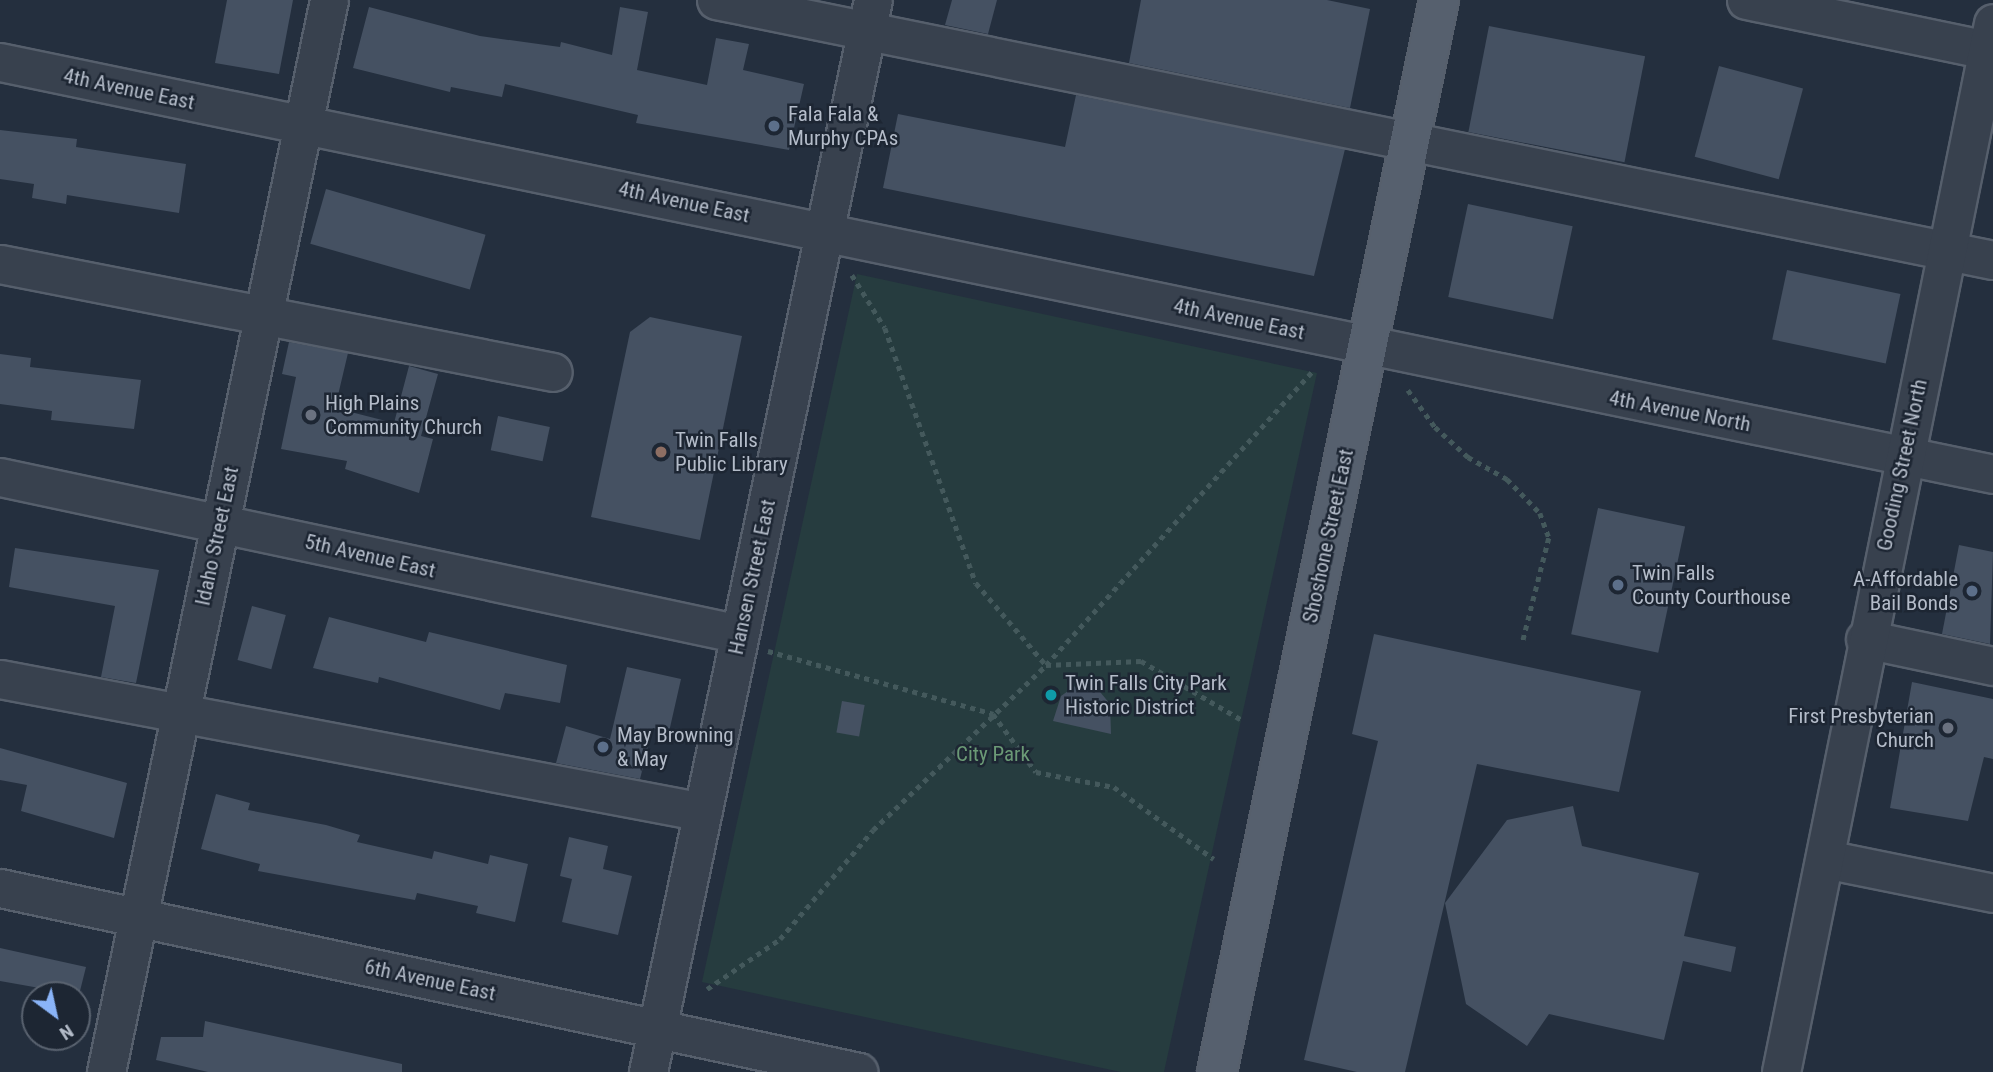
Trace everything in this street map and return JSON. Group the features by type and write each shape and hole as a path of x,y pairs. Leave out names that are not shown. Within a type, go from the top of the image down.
{"main road":[{"name":"Shoshone Street East","path":"1217,1072 1439,0"}],"street":[{"name":"Idaho Street East","path":"106,1072 329,0"},
{"path":"716,0 870,14 1410,140 1993,260"},
{"path":"1746,0 1991,41"},
{"name":"Hansen Street East","path":"648,1072 870,14"},
{"name":"Gooding Street North","path":"1781,1072 1825,859 1865,639 1991,41"},
{"name":"4th Avenue East","path":"0,62 1367,347"},
{"path":"0,264 552,372"},
{"name":"4th Avenue North","path":"1367,347 1993,474"},
{"name":"5th Avenue East","path":"0,477 740,635"},
{"path":"1865,639 1993,666"},
{"path":"0,679 703,812"},
{"path":"1825,859 1993,893"},
{"name":"6th Avenue East","path":"0,888 859,1072"}],"path":[{"path":"852,275 885,328 976,583 1046,665"},
{"path":"707,989 780,939 873,830 1046,665 1312,372"},
{"path":"1408,390 1435,427 1468,457 1507,479 1539,513 1549,538 1523,641"},
{"path":"740,635 768,652 993,714 1036,772 1114,787 1214,859"},
{"path":"1046,665 1141,661 1242,720"}],"green space":[{"name":"City Park","path":"857,274 1317,373 1164,1072 1121,1072 702,982"}],"building":[{"path":"227,0 293,0 279,74 215,63"},
{"path":"952,0 997,0 988,34 945,25"},
{"path":"1141,0 1327,0 1370,9 1350,108 1129,63"},
{"path":"369,7 480,36 560,47 561,42 612,55 620,7 648,12 637,70 707,85 716,38 749,44 743,70 804,84 789,150 636,123 638,115 505,84 502,97 451,87 450,92 353,68"},
{"path":"1489,26 1645,56 1624,162 1468,132"},
{"path":"1719,66 1803,89 1779,179 1695,157"},
{"path":"1076,95 1345,149 1314,276 883,188 898,114 1065,147"},
{"path":"0,130 77,139 76,147 186,164 179,213 67,195 66,204 32,198 34,184 0,179"},
{"path":"326,189 486,235 470,290 310,244"},
{"path":"1468,204 1573,226 1553,319 1448,297"},
{"path":"1787,270 1900,294 1886,364 1772,339"},
{"name":"Twin Falls Public Library","path":"650,317 742,336 700,540 591,517 630,332"},
{"path":"289,342 348,353 335,408 394,423 409,366 438,374 421,436 433,439 419,493 345,469 347,461 281,449 296,377 282,374"},
{"path":"0,354 31,358 30,367 141,380 134,429 51,420 52,411 0,404"},
{"path":"498,416 550,427 543,461 491,450"},
{"path":"1598,508 1685,527 1658,653 1571,634"},
{"name":"A-Affordable Bail Bonds","path":"1959,545 1993,552 1990,644 1942,634"},
{"path":"15,548 159,570 136,683 101,677 115,606 9,587"},
{"path":"252,606 286,615 271,669 238,660"},
{"path":"329,617 426,642 429,632 567,665 560,703 505,693 500,710 379,677 378,683 313,668"},
{"path":"1374,634 1641,691 1619,792 1477,764 1405,1072 1357,1072 1304,1060 1378,741 1352,734"},
{"path":"627,667 681,679 669,732 653,728 640,779 556,763 566,726 610,739"},
{"name":"First Presbyterian Church","path":"1912,682 1993,699 1993,759 1984,757 1968,821 1890,808"},
{"path":"1078,684 1096,687 1110,704 1111,734 1053,721 1061,696"},
{"path":"842,701 865,705 859,737 836,733"},
{"path":"0,748 127,783 114,838 21,811 27,785 0,780"},
{"path":"216,794 250,803 248,810 326,825 360,835 357,842 432,859 434,851 488,864 490,855 528,864 515,922 476,913 478,906 417,893 415,900 258,871 260,864 201,849"},
{"path":"1573,806 1582,846 1699,873 1684,936 1736,947 1731,972 1683,961 1664,1040 1549,1014 1527,1046 1466,1004 1445,903 1507,820"},
{"path":"569,837 608,846 603,869 632,876 618,935 562,922 572,879 560,876"},
{"path":"0,948 86,967 82,981 21,981 21,985 0,981"},
{"path":"205,1021 402,1064 402,1072 208,1072 156,1060 161,1037 203,1037"}],"place":[{"name":"Fala Fala & Murphy CPAs","path":"774,126"},
{"name":"High Plains Community Church","path":"311,415"},
{"name":"Twin Falls Public Library","path":"661,452"},
{"name":"Twin Falls County Courthouse","path":"1618,585"},
{"name":"A-Affordable Bail Bonds","path":"1972,591"},
{"name":"Twin Falls City Park Historic District","path":"1051,695"},
{"name":"First Presbyterian Church","path":"1948,728"},
{"name":"May Browning & May","path":"603,747"}]}
